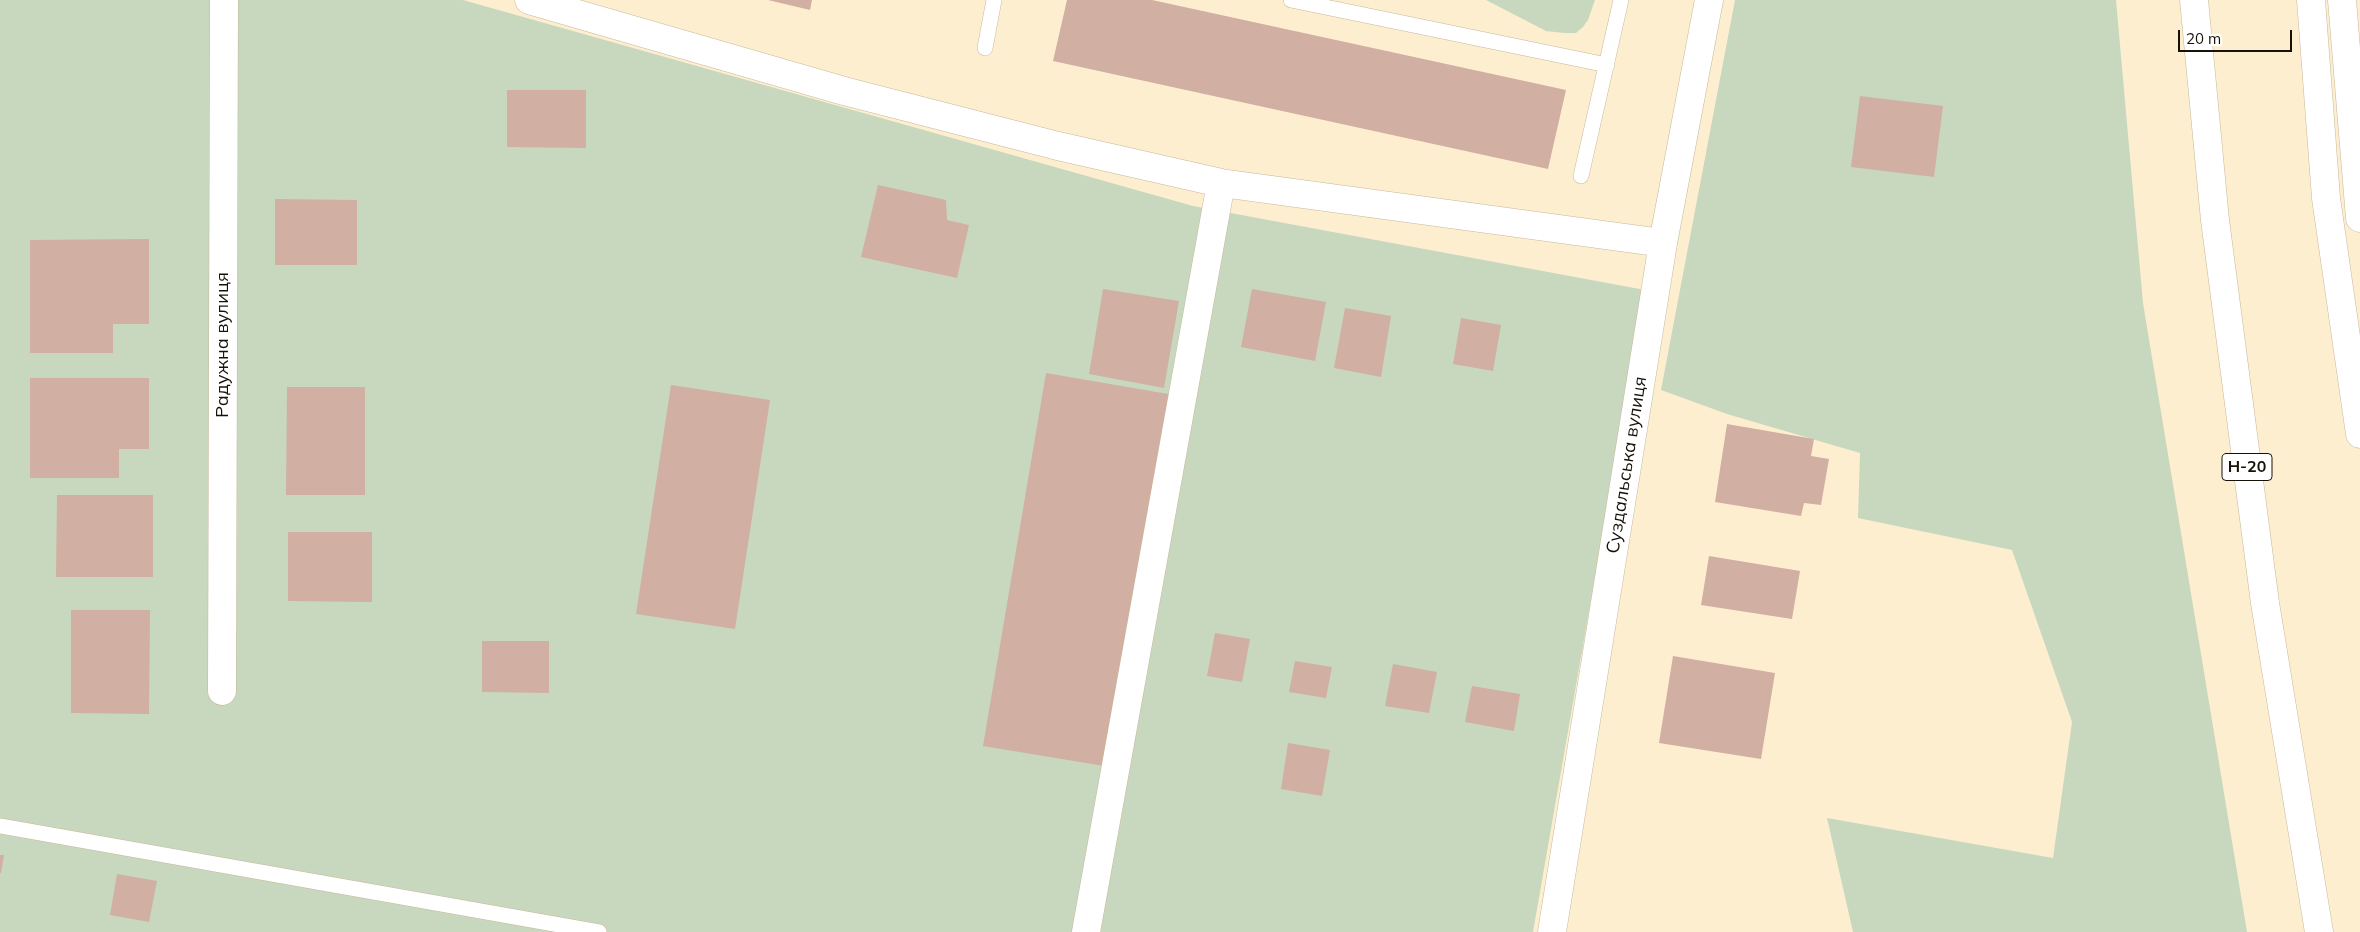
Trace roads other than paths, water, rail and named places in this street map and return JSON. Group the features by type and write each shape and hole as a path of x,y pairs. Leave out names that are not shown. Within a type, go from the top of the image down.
{"street":[{"name":"Радужна вулиця","path":"222,691 224,0"},
{"path":"529,0 844,91 1058,146 1220,183 1663,243"},
{"name":"Суздальська вулиця","path":"1552,932 1663,243 1709,0"},
{"name":"Н-20","path":"2194,0 2216,220 2264,602 2319,932"},
{"path":"2311,0 2326,198 2360,434"},
{"path":"2342,0 2360,218"},
{"path":"1086,932 1220,183"}],"lane":[{"path":"985,48 994,0"},
{"path":"1291,0 1606,65"},
{"path":"1580,176 1622,0"},
{"path":"0,826 599,932"}]}
